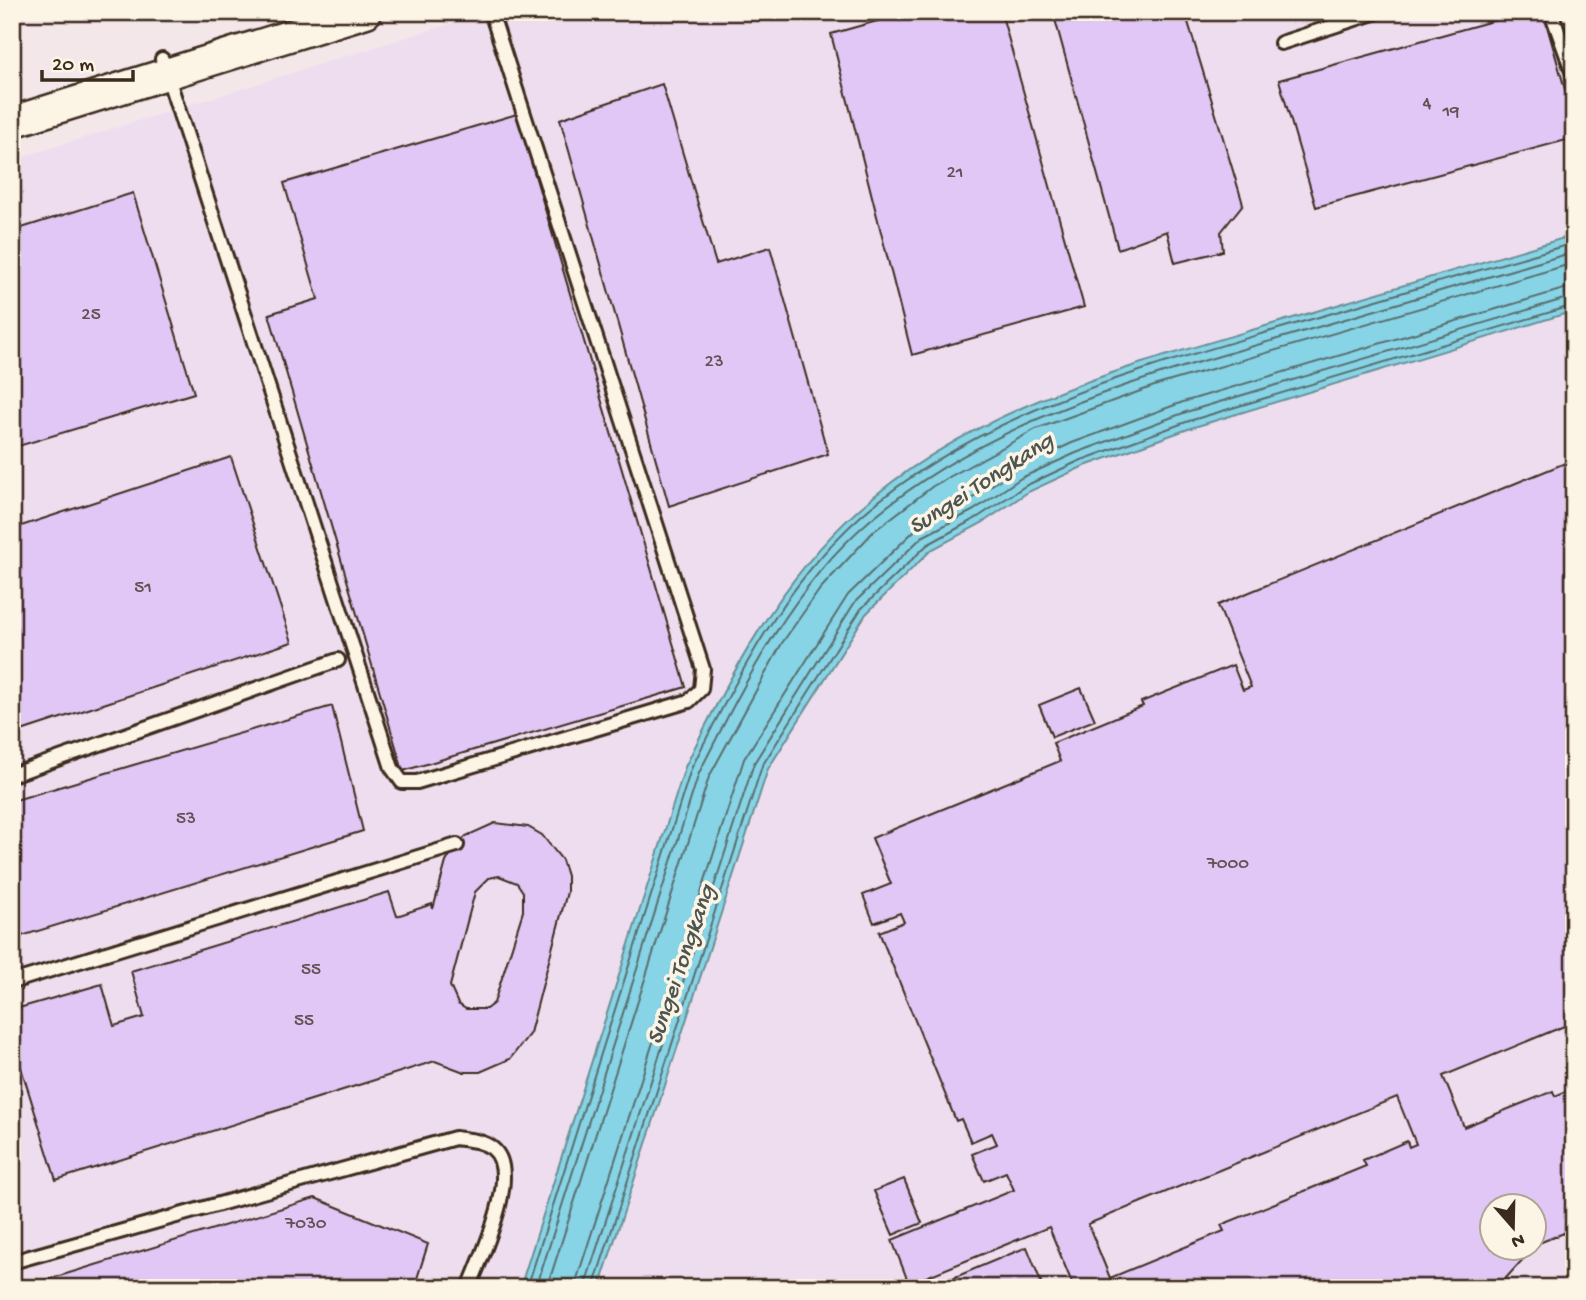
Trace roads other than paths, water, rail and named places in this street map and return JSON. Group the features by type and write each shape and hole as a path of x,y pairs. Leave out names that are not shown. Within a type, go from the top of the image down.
{"street":[{"path":"12,122 312,12"},
{"path":"12,105 366,12"}],"lane":[{"path":"164,67 392,768 402,782 417,782 689,701 701,689 702,679 699,656 491,12"},
{"path":"1281,43 1377,12"},
{"path":"1551,12 1574,76"},
{"path":"12,775 338,660"},
{"path":"12,982 457,845"},
{"path":"12,1262 455,1138 482,1142 495,1149 502,1165 504,1192 469,1288"}],"water":[{"name":"Sungei Tongkang","path":"1574,235 1574,311 1191,428 1082,467 1028,492 982,523 931,550 866,614 768,769 599,1288 520,1288 685,767 759,630 804,567 829,538 857,511 902,475 951,443 1055,394 1165,356"}]}
